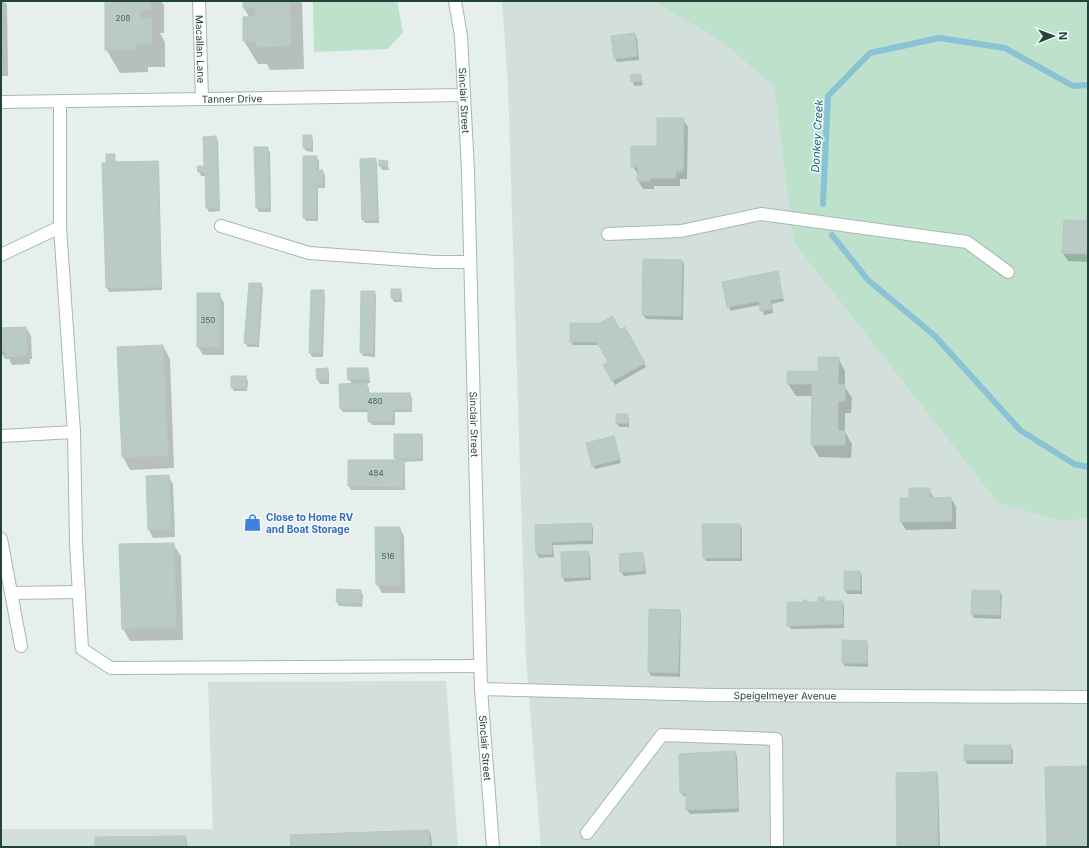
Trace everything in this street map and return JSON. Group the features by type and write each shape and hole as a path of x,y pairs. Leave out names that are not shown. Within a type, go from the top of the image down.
{"street":[{"name":"Macallan Lane","path":"199,1 202,98"},
{"name":"Sinclair Street","path":"455,1 461,36 468,171 469,262 480,666 493,847"},
{"name":"Tanner Drive","path":"1,102 464,95"},
{"path":"60,101 60,227 74,432 82,649 111,668 480,666"},
{"path":"608,234 681,231 761,214 967,242 1008,272"},
{"path":"221,226 309,253 435,262 469,262"},
{"path":"1,255 60,227"},
{"path":"1,436 74,432"},
{"path":"1,539 21,646"},
{"path":"11,593 79,592"},
{"name":"Speigelmeyer Avenue","path":"481,689 714,695 762,694 1088,697"},
{"path":"587,832 662,735 776,739 777,847"}],"shaded area":[{"path":"502,1 653,1 721,41 774,87 794,243 998,503 1059,521 1088,519 1088,847 541,847 526,660 508,85"},
{"path":"446,681 458,847 1,847 1,829 213,829 208,682"}],"green space":[{"path":"313,1 397,1 403,32 388,49 314,52"},
{"path":"653,1 1088,1 1088,519 1059,521 998,503 794,243 774,87 721,41"}],"building":[{"path":"105,1 151,1 151,10 140,10 140,18 152,18 152,44 135,44 135,49 105,50"},
{"path":"243,1 290,1 291,46 256,47 256,41 243,41 243,17 255,16 254,8 243,8"},
{"path":"635,33 637,56 614,59 611,36"},
{"path":"641,74 641,81 631,82 630,75"},
{"path":"657,118 684,118 683,171 676,171 676,178 650,178 650,181 637,181 638,167 631,167 631,146 657,146"},
{"path":"303,135 312,135 311,148 303,148"},
{"path":"216,136 219,207 206,208 205,172 198,172 197,166 204,166 203,137"},
{"path":"254,147 268,147 269,208 256,208"},
{"path":"106,154 115,154 115,162 158,161 161,287 106,288 102,163 106,163"},
{"path":"303,156 317,156 317,170 323,170 323,185 317,185 316,218 303,218"},
{"path":"376,158 377,220 362,220 360,159"},
{"path":"379,160 388,161 387,166 379,166"},
{"path":"1064,220 1088,221 1088,254 1062,253"},
{"path":"643,259 682,260 681,316 642,315"},
{"path":"778,271 783,298 770,300 772,309 760,311 759,301 727,307 722,282"},
{"path":"249,283 261,283 258,344 244,343"},
{"path":"391,289 401,289 400,299 391,298"},
{"path":"311,290 324,290 321,353 309,353"},
{"path":"361,291 375,291 373,353 360,353"},
{"path":"197,293 220,293 220,347 197,347"},
{"path":"613,316 620,330 625,327 645,363 612,381 603,365 608,362 597,342 570,342 570,323 600,323"},
{"path":"26,327 26,356 6,357 6,351 1,351 1,328"},
{"path":"163,345 168,456 122,457 117,347"},
{"path":"818,357 839,357 838,385 845,385 845,401 838,401 838,431 845,431 845,445 811,445 812,384 787,384 787,371 818,371"},
{"path":"328,368 328,380 317,380 316,369"},
{"path":"347,368 368,368 368,379 348,380"},
{"path":"231,376 246,376 246,388 231,388"},
{"path":"367,383 367,393 410,393 411,409 393,409 393,421 368,422 368,409 340,409 339,384"},
{"path":"616,414 628,414 628,423 616,423"},
{"path":"394,434 422,434 422,458 394,458"},
{"path":"614,436 620,459 592,466 586,443"},
{"path":"348,460 404,460 403,487 348,486"},
{"path":"169,475 171,529 148,530 146,476"},
{"path":"909,488 930,488 930,498 951,497 952,521 900,522 900,498 909,498"},
{"path":"591,523 592,540 552,542 552,554 536,554 535,525"},
{"path":"702,524 740,524 740,558 703,558"},
{"path":"375,527 400,527 401,585 376,585"},
{"path":"174,543 176,627 122,629 119,544"},
{"path":"588,551 589,577 562,578 561,552"},
{"path":"643,552 644,571 620,572 619,554"},
{"path":"844,571 860,571 860,590 844,590"},
{"path":"337,589 361,590 361,603 336,602"},
{"path":"972,590 1000,591 1000,615 971,614"},
{"path":"818,597 824,597 824,601 842,601 843,624 787,626 787,602 803,602 803,600 807,600 807,602 818,602"},
{"path":"649,609 680,610 678,673 648,672"},
{"path":"842,640 867,641 867,663 842,663"},
{"path":"964,745 1011,745 1011,760 964,760"},
{"path":"735,751 738,808 686,810 686,793 680,793 679,754"},
{"path":"1088,766 1088,847 1047,847 1045,767"},
{"path":"937,772 938,847 897,847 896,773"},
{"path":"429,830 430,847 291,847 290,835"},
{"path":"186,836 186,847 95,847 95,837"}],"waterway":[{"name":"Donkey Creek","path":"823,204 828,96 870,53 939,38 1005,48 1073,86 1088,85"},
{"name":"Donkey Creek","path":"832,235 868,280 935,336 1020,430 1074,464 1088,467"}],"place":[{"name":"Close to Home RV and Boat Storage","path":"253,523"}]}
